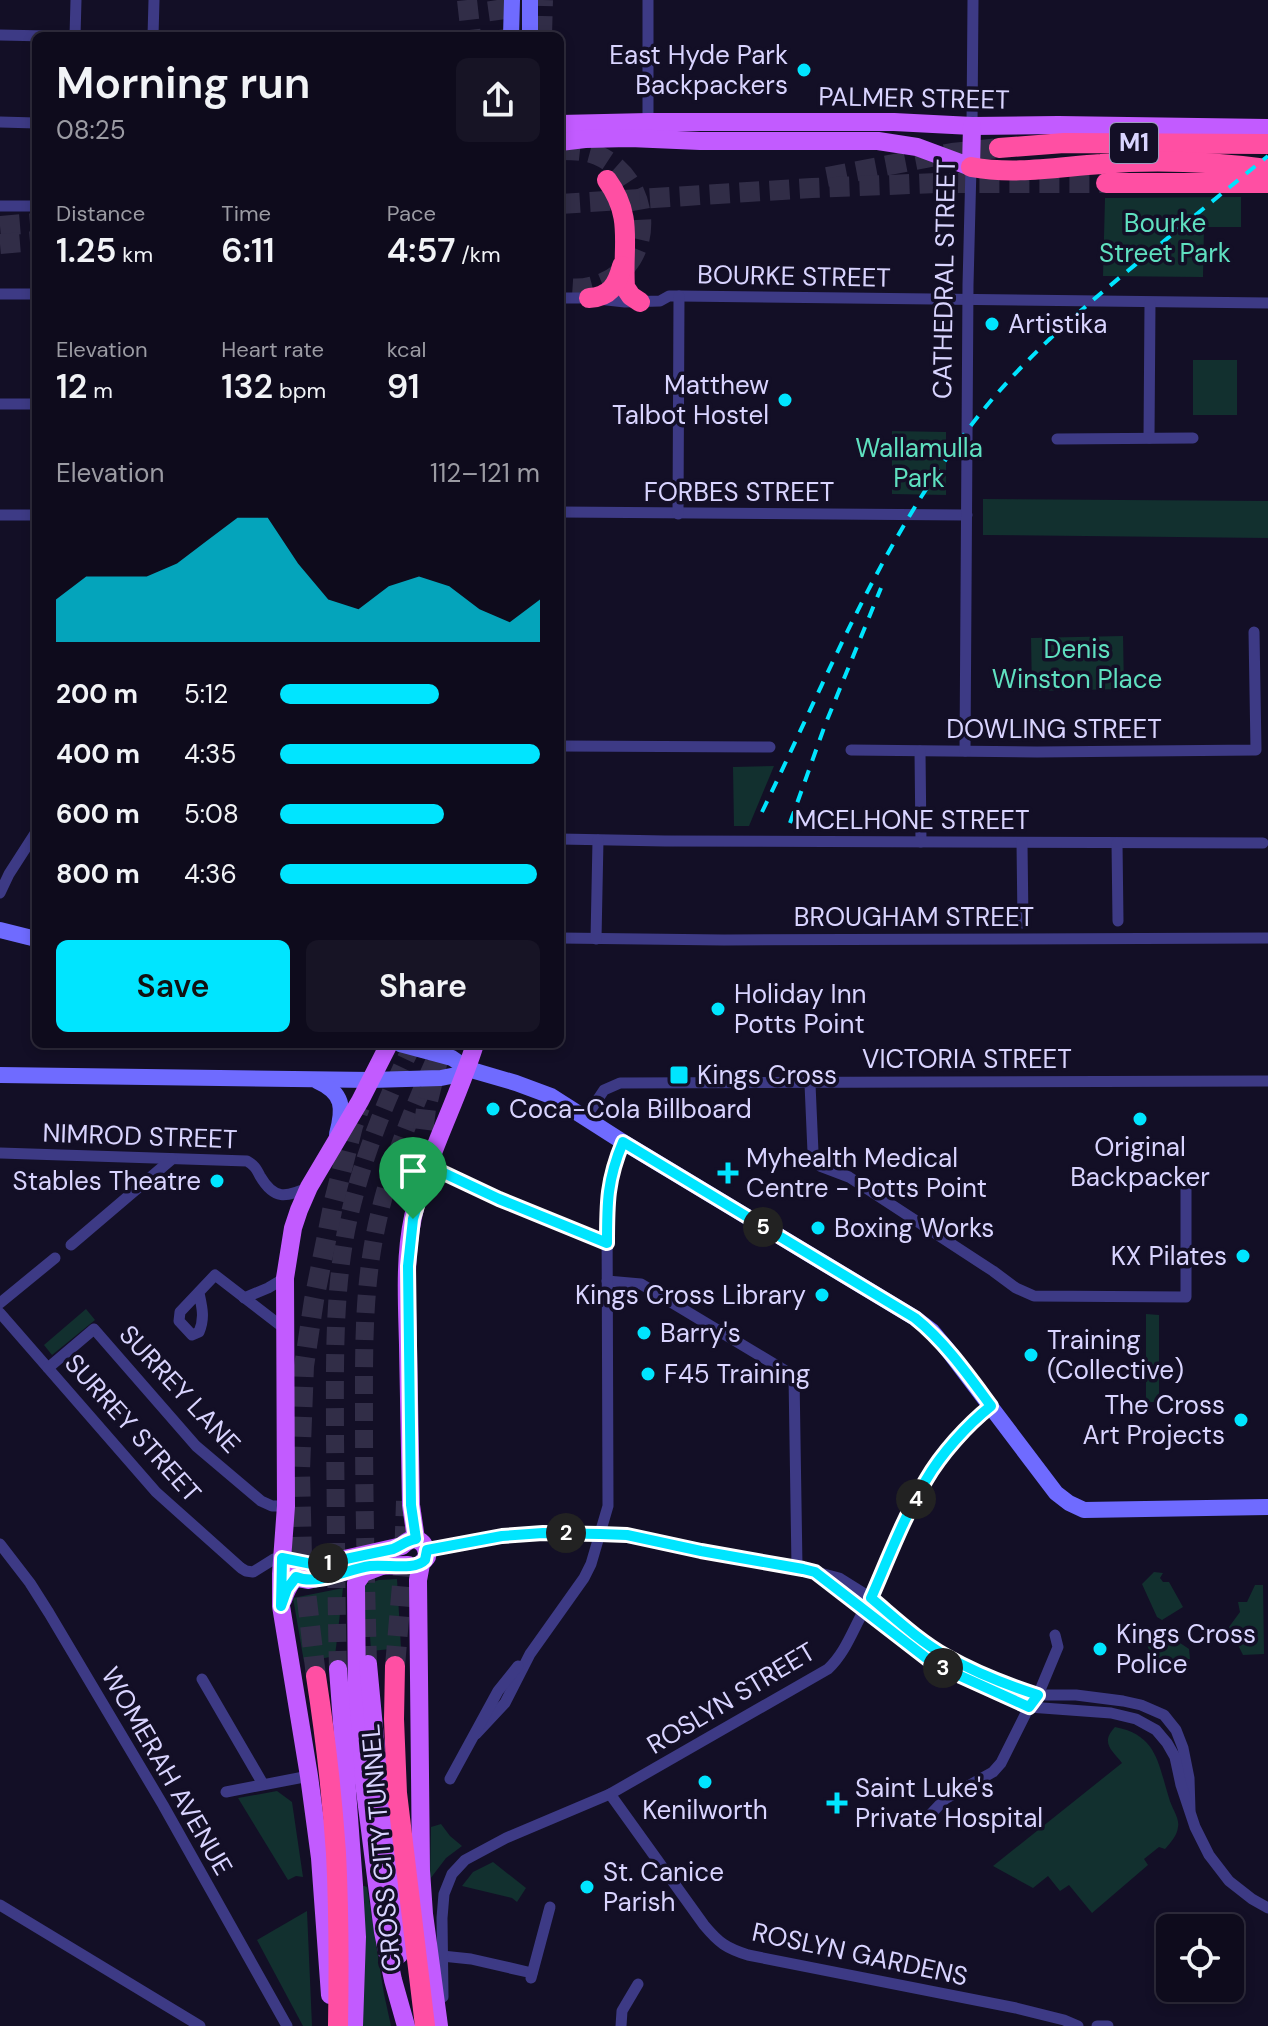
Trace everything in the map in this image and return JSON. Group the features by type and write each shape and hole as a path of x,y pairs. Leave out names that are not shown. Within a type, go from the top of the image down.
{"highway":[{"name":"M1","path":"999,148 1064,143 1268,144"},
{"path":"971,167 1039,171 1162,162 1268,169"},
{"path":"607,180 622,206 626,227 626,291 631,296 650,301"},
{"name":"M1","path":"1106,183 1268,183"},
{"path":"589,298 600,297 613,288 625,257"},
{"name":"CROSS CITY TUNNEL","path":"395,1666 397,1793 425,2026"},
{"name":"CROSS CITY TUNNEL","path":"316,1676 336,1853 339,1938 335,2026"}],"main road":[{"name":"PALMER STREET","path":"564,124 894,122 972,126 1268,128"},
{"name":"CATHEDRAL STREET","path":"971,167 972,126"},
{"name":"PALMER STREET","path":"564,142 619,138 878,141 917,147 971,167"},
{"path":"442,2026 424,1914 421,1871 418,1580 411,1505 408,1266 413,1219 462,1072 473,1048"},
{"path":"335,2026 309,1776 281,1606 286,1506 285,1278 293,1228 309,1187 386,1050"},
{"path":"281,1606 287,1589 305,1569 319,1564 415,1553"},
{"path":"408,2026 393,1980 383,1932 365,1790 357,1707 356,1583 363,1573 415,1553"},
{"path":"282,1558 319,1564"},
{"path":"282,1558 286,1568 296,1577 308,1580 384,1565"},
{"path":"368,1664 386,1854 408,2026"},
{"path":"338,1669 357,1937 354,2026"}],"street":[{"path":"75,32 76,0"},
{"path":"153,32 154,0"},
{"path":"511,32 512,0"},
{"path":"530,0 530,32"},
{"path":"648,0 648,122"},
{"name":"CATHEDRAL STREET","path":"972,126 973,0"},
{"path":"0,35 32,36"},
{"path":"0,122 32,123"},
{"name":"CATHEDRAL STREET","path":"965,751 971,167"},
{"path":"0,206 32,206"},
{"path":"0,294 32,294"},
{"path":"678,514 679,296"},
{"name":"BOURKE STREET","path":"564,298 612,302 679,296 1268,303"},
{"path":"1149,438 1150,303"},
{"path":"0,404 32,404"},
{"path":"1057,439 1193,438"},
{"name":"FORBES STREET","path":"564,512 967,515"},
{"path":"0,515 32,515"},
{"name":"DOWLING STREET","path":"851,750 1256,750 1254,632"},
{"path":"564,746 770,747"},
{"path":"920,751 921,842"},
{"path":"0,893 32,838"},
{"name":"MCELHONE STREET","path":"564,839 1263,843"},
{"path":"596,939 598,840"},
{"path":"1022,843 1023,923"},
{"path":"1117,843 1118,921"},
{"path":"0,930 32,938"},
{"name":"BROUGHAM STREET","path":"564,938 1268,938"},
{"path":"415,1048 452,1058 462,1072"},
{"path":"386,1050 396,1068 407,1073 462,1072 543,1092 915,1318 939,1340 1056,1493 1069,1503 1084,1510 1268,1507"},
{"path":"0,1075 371,1080 441,1078 462,1072"},
{"path":"312,1079 329,1087 341,1102 342,1114 334,1143"},
{"name":"VICTORIA STREET","path":"586,1117 604,1090 620,1083 1268,1081"},
{"path":"810,1084 813,1152 820,1166 849,1177 1016,1288 1034,1296 1186,1297 1186,1190"},
{"path":"450,1779 476,1734 509,1698 530,1654 588,1571 608,1506 607,1205 610,1178 623,1142"},
{"name":"NIMROD STREET","path":"0,1153 248,1162 267,1186 280,1195 292,1195 309,1187"},
{"path":"71,1245 172,1159"},
{"path":"429,1166 499,1199 607,1243"},
{"path":"0,1303 55,1258"},
{"path":"199,1293 215,1275 285,1329"},
{"path":"244,1298 285,1278"},
{"path":"607,1281 641,1284 794,1376 797,1567"},
{"name":"SURREY STREET","path":"0,1313 156,1492 241,1568 257,1571 274,1559 282,1558"},
{"name":"SURREY LANE","path":"48,1368 94,1329 196,1446 261,1501 272,1506 286,1506"},
{"name":"ROSLYN STREET","path":"442,2026 442,1906 452,1874 458,1866 472,1855 506,1838 610,1794 828,1669 840,1657 926,1479 969,1425 991,1406"},
{"path":"415,1553 502,1536 543,1533 627,1535 797,1567 839,1578 934,1664 1029,1707 1111,1713 1136,1719 1156,1730 1175,1757 1181,1785 1201,1840 1220,1870 1240,1890 1268,1908"},
{"name":"WOMERAH AVENUE","path":"0,1544 49,1613 163,1805 287,2026"},
{"path":"867,1603 945,1655 1008,1685 1038,1695 1076,1695 1123,1701 1164,1715 1176,1730 1183,1748 1189,1778 1190,1810"},
{"path":"928,1824 929,1816 945,1799 998,1767 1038,1695 1058,1647 1055,1635"},
{"path":"202,1679 263,1784"},
{"path":"226,1792 309,1776"},
{"name":"ROSLYN GARDENS","path":"610,1794 704,1925 717,1941 730,1949 1016,2008 1078,2026"},
{"path":"0,1905 200,2026"},
{"path":"442,1956 471,1959 532,1975 550,1907"},
{"path":"621,2026 622,2011 638,1984"},
{"path":"1097,2026 1108,2026"}],"green space":[{"name":"Bourke Street Park","path":"1241,197 1241,227 1204,227 1203,277 1103,276 1105,198"},
{"path":"1193,360 1237,360 1237,415 1193,415"},
{"name":"Wallamulla Park","path":"892,431 946,432 946,495 892,494"},
{"path":"983,499 1268,501 1268,538 983,535"},
{"name":"Denis Winston Place","path":"1123,636 1124,689 1032,691 1031,638"},
{"path":"774,766 749,826 734,826 733,767"},
{"path":"86,1309 95,1320 52,1355 44,1345"},
{"path":"1146,1314 1159,1315 1159,1402 1146,1402"},
{"path":"1154,1572 1163,1573 1160,1578 1163,1582 1169,1582 1183,1607 1162,1620 1157,1617 1142,1584"},
{"path":"397,1579 401,1648 371,1651 369,1622 361,1622 360,1586"},
{"path":"1255,1585 1263,1585 1264,1654 1243,1655 1229,1627 1240,1612 1238,1602 1247,1602"},
{"path":"343,1588 335,1656 304,1662 293,1598"},
{"path":"1162,1631 1189,1649 1190,1659 1153,1659 1147,1645 1149,1635"},
{"path":"1115,1727 1140,1737 1154,1752 1177,1816 1178,1827 1165,1849 1159,1847 1144,1859 1148,1865 1092,1913 1069,1885 1060,1891 1048,1876 1033,1888 993,1866 1122,1763 1108,1742"},
{"path":"277,1791 292,1802 303,1877 288,1880 238,1798"},
{"path":"441,1824 462,1846 446,1858 430,1879 431,1827"},
{"path":"493,1862 526,1888 517,1902 512,1898 462,1886 473,1872"},
{"path":"361,1885 367,1887 391,2026 361,2026"},
{"path":"307,1911 312,2026 303,2026 257,1940"}],"tunnel":[{"path":"467,0 471,32"},
{"path":"497,0 501,32"},
{"path":"542,32 543,0"},
{"path":"827,177 952,153 999,148"},
{"path":"564,150 592,153 616,167 638,201 641,222 639,241 631,260 617,275 597,285 564,287"},
{"path":"564,204 937,183 1106,183"},
{"path":"0,226 32,223"},
{"path":"0,244 32,241"},
{"path":"338,1669 335,1385 342,1252 366,1156 411,1048"},
{"path":"368,1664 364,1380 368,1277 390,1175 440,1048"},
{"path":"416,1189 426,1109 441,1048"},
{"path":"316,1676 302,1558 300,1471 304,1366 334,1201 360,1107"},
{"path":"395,1666 406,1501"}],"railway":[{"path":"762,812 886,556 946,460 980,414 1038,350 1080,311 1268,156"},
{"path":"790,823 825,725 881,588"}],"place":[{"name":"East Hyde Park Backpackers","path":"804,70"},
{"name":"Artistika","path":"992,324"},
{"name":"Matthew Talbot Hostel","path":"785,400"},
{"name":"Holiday Inn Potts Point","path":"718,1009"},
{"name":"Kings Cross","path":"679,1075"},
{"name":"Coca-Cola Billboard","path":"493,1109"},
{"name":"Original Backpacker","path":"1140,1119"},
{"name":"Myhealth Medical Centre - Potts Point","path":"728,1173"},
{"name":"Stables Theatre","path":"217,1181"},
{"name":"Boxing Works","path":"818,1228"},
{"name":"KX Pilates","path":"1243,1256"},
{"name":"Kings Cross Library","path":"822,1295"},
{"name":"Barry's","path":"644,1333"},
{"name":"Training (Collective)","path":"1031,1355"},
{"name":"F45 Training","path":"648,1374"},
{"name":"The Cross Art Projects","path":"1241,1420"},
{"name":"Kings Cross Police","path":"1100,1649"},
{"name":"Kenilworth","path":"705,1782"},
{"name":"Saint Luke's Private Hospital","path":"837,1803"},
{"name":"St. Canice Parish","path":"587,1887"}],"route":[{"path":"623,1142 932,1331 991,1406 969,1425 926,1479 871,1598 945,1655 1008,1685 1038,1695 1029,1707 934,1664 815,1572 627,1535 543,1533 502,1536 427,1550 424,1562 417,1566 369,1566 308,1580 296,1577 287,1589 281,1606 282,1558 322,1564 393,1549 416,1539 411,1505 407,1290 413,1219 429,1166 499,1199 607,1243 610,1178 623,1142"}]}
